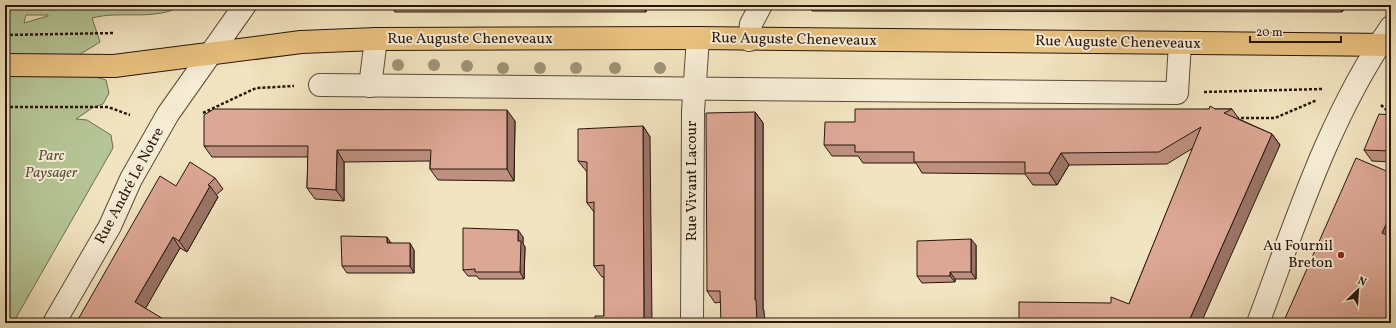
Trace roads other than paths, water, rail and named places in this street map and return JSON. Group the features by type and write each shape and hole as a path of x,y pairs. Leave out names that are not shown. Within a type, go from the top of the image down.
{"main road":[{"name":"Rue Auguste Cheneveaux","path":"5,65 114,66 311,41 376,39 698,38 749,40 1385,45"}],"street":[{"name":"Rue André Le Notre","path":"54,323 110,226 131,179 157,132 210,53 245,5"},
{"path":"749,40 751,24 761,5"},
{"path":"1258,323 1309,184 1353,89 1385,45 1391,27"},
{"name":"Rue Vivant Lacour","path":"692,323 694,89 698,38"},
{"path":"370,86 376,39"},
{"path":"320,85 1177,93 1180,44"}],"place":[{"name":"Au Fournil Breton","path":"1341,255"}],"park label":[{"name":"Parc Paysager","path":"51,164"}]}
